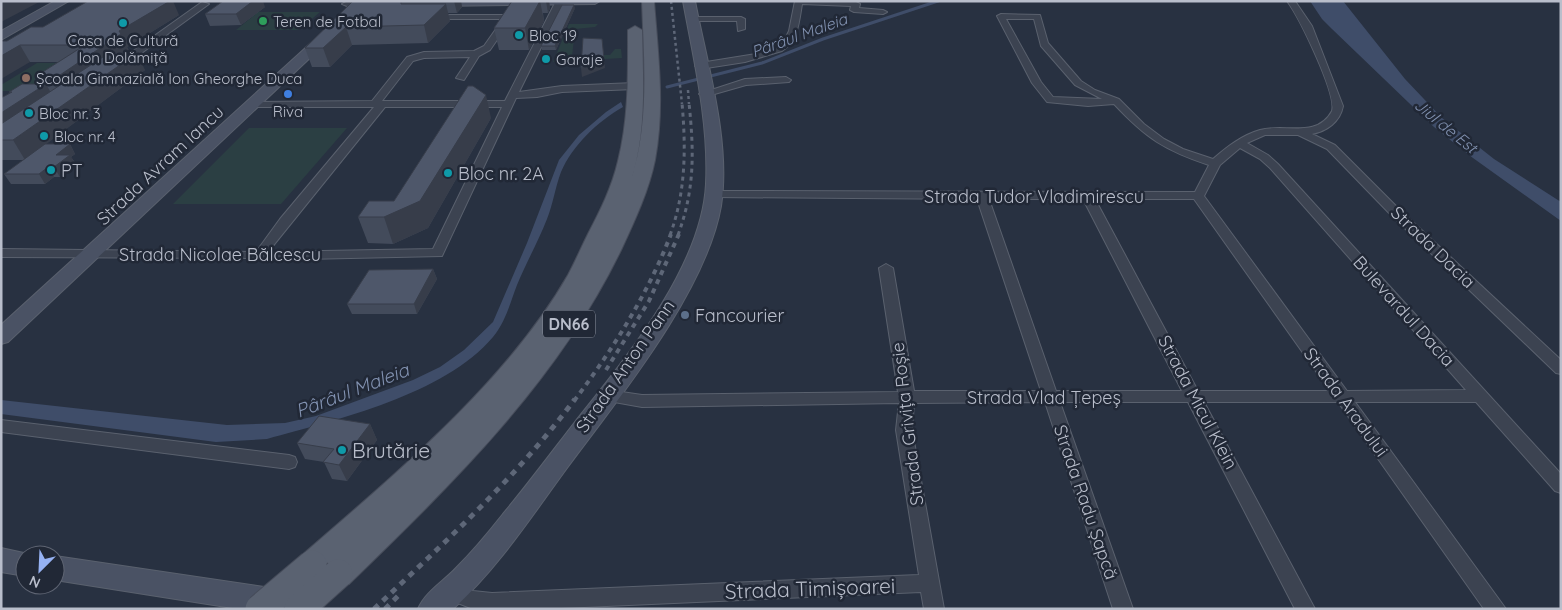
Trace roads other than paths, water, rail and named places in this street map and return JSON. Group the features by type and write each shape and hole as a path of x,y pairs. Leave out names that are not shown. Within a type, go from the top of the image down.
{"main road":[{"name":"DN66","path":"260,609 325,570 399,517 484,429 527,381 575,314 598,277 615,243 643,172 651,125 634,1"},
{"name":"DN66","path":"642,58 648,1"},
{"name":"DN66","path":"299,609 325,570"}],"street":[{"path":"1,36 64,1"},
{"path":"422,3 595,1"},
{"name":"Strada Anton Pann","path":"432,609 452,592 492,549 608,396 666,311 702,237 709,218 714,194 714,169 702,78 689,1"},
{"path":"1197,196 1200,194 1215,163 1241,144 1262,132 1285,130 1302,132 1322,129 1335,115 1338,108 1304,16 1292,1"},
{"path":"510,100 548,17 560,2"},
{"path":"702,78 743,59 780,49 787,44 799,2 856,4 854,10 883,12"},
{"path":"346,4 366,3"},
{"name":"Strada Avram Iancu","path":"1,337 341,22 366,3"},
{"path":"110,71 205,4"},
{"path":"1116,101 1088,103 1050,100 1020,53 1001,16 1037,17 1044,44 1078,83 1092,92 1116,101 1140,126 1160,141 1179,151 1215,163"},
{"path":"418,17 526,17"},
{"path":"260,256 284,222 378,104 410,59 416,57 476,54 487,48 508,17"},
{"path":"692,19 741,19 741,30"},
{"path":"460,78 476,54"},
{"path":"254,104 378,104 510,100 562,89 642,58"},
{"path":"702,78 745,82 786,80"},
{"name":"Strada Nicolae Bălcescu","path":"1,253 246,254 260,256 438,253 510,100"},
{"name":"Strada Dacia","path":"1302,132 1316,137 1330,147 1395,212 1561,369"},
{"name":"Bulevardul Dacia","path":"1241,144 1264,157 1274,166 1561,486"},
{"name":"Strada Tudor Vladimirescu","path":"714,194 1197,196"},
{"name":"Strada Radu Șapcă","path":"982,196 1123,609"},
{"name":"Strada Micul Klein","path":"1088,196 1305,609"},
{"name":"Strada Aradului","path":"1197,196 1496,609"},
{"name":"Strada Grivița Roșie","path":"886,268 907,397 904,430 934,609"},
{"name":"Strada Vlad Țepeș","path":"608,396 642,400 907,397 1481,396"},
{"path":"1,426 289,462"},
{"path":"1,560 15,562"},
{"path":"65,570 320,609"},
{"name":"Strada Timișoarei","path":"452,592 473,600 492,602 930,583"}],"water":[{"name":"Jiul de Est","path":"1310,1 1343,1 1405,79 1442,118 1494,159 1561,202 1561,221 1473,158 1434,127 1322,19"},
{"path":"621,102 623,107 595,127 566,162 559,178 547,219 497,331 472,357 447,375 388,402 325,423 267,439 216,442 1,414 1,400 227,425 285,423 316,416 413,380 440,367 464,350 493,322 527,243 559,160 579,135"}],"waterway":[{"name":"Pârâul Maleia","path":"667,87 762,63 823,39 938,1"}],"railway":[{"path":"671,1 682,104"},
{"path":"688,90 689,104"},
{"path":"670,235 679,203 684,170 682,103"},
{"path":"678,235 688,202 692,170 689,103"},
{"path":"574,401 628,320 652,278 671,234"},
{"path":"606,370 649,301 679,234"},
{"path":"374,609 453,534 504,482 553,428 575,399"},
{"path":"385,609 398,596"}],"place":[{"name":"Teren de Fotbal","path":"263,21"},
{"name":"Casa de Cultură Ion Dolămiță","path":"123,23"},
{"name":"Bloc 19","path":"519,35"},
{"name":"Garaje","path":"546,59"},
{"name":"Școala Gimnazială Ion Gheorghe Duca","path":"26,78"},
{"name":"Riva","path":"288,94"},
{"name":"Bloc nr. 3","path":"29,113"},
{"name":"Bloc nr. 4","path":"44,136"},
{"name":"PT","path":"51,170"},
{"name":"Bloc nr. 2A","path":"448,173"},
{"name":"Fancourier","path":"685,315"},
{"name":"Brutărie","path":"342,450"}]}
